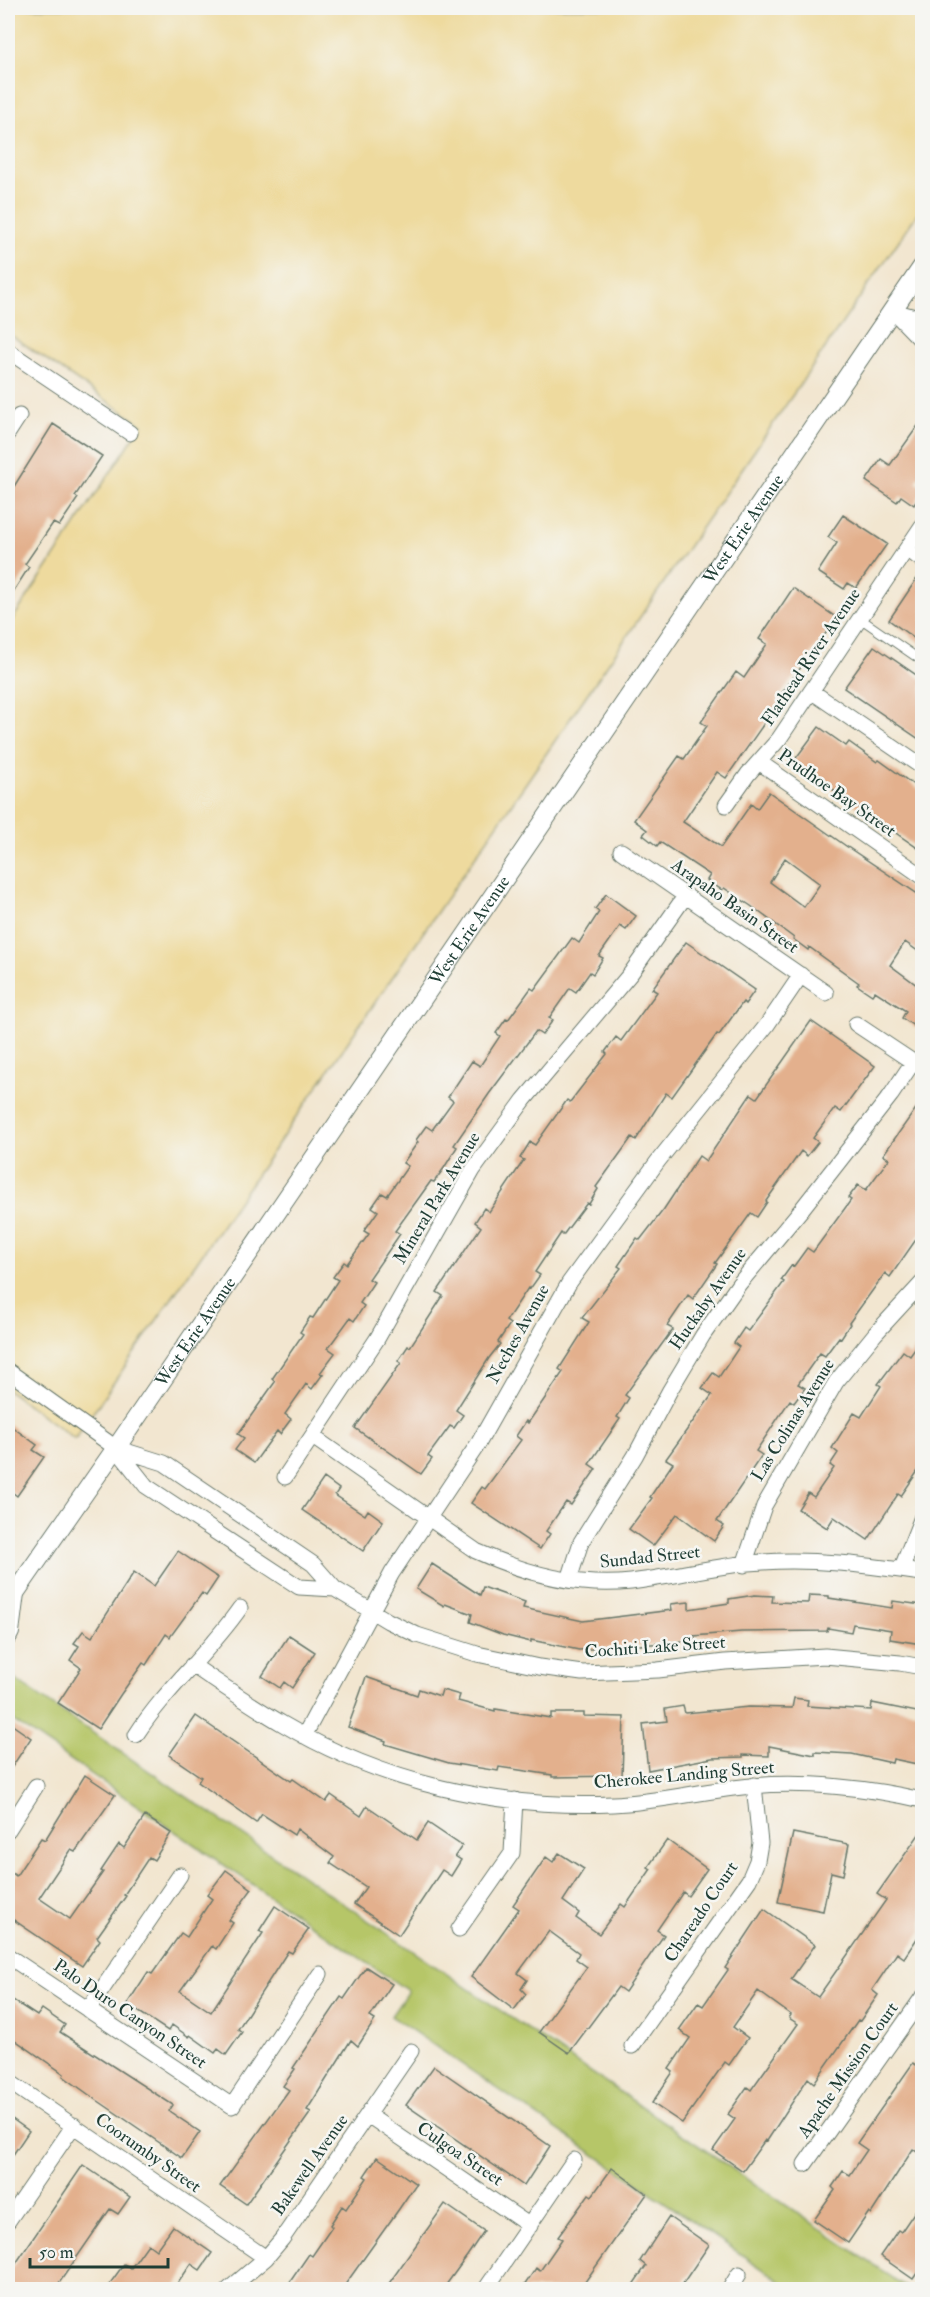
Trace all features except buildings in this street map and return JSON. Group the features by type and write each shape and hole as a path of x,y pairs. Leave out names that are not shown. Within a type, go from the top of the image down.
{"street":[{"name":"West Erie Avenue","path":"8,1635 11,1596 116,1448 922,267"},
{"path":"893,310 922,319"},
{"path":"893,310 922,341"},
{"path":"8,351 130,434"},
{"path":"8,433 19,416"},
{"name":"Flathead River Avenue","path":"726,805 779,739 922,526"},
{"path":"907,549 922,560"},
{"path":"811,691 922,767"},
{"name":"Prudhoe Bay Street","path":"759,762 922,876"},
{"name":"Arapaho Basin Street","path":"621,850 826,993"},
{"name":"Mineral Park Avenue","path":"285,1477 377,1339 473,1170 524,1100 631,973 686,895"},
{"name":"Neches Avenue","path":"304,1736 392,1573 478,1444 544,1325 587,1256 658,1161 767,1025 801,975"},
{"path":"856,1024 918,1065"},
{"name":"Huckaby Avenue","path":"569,1580 581,1542 630,1466 670,1389 703,1335 739,1284 918,1065"},
{"name":"Las Colinas Avenue","path":"744,1565 764,1506 836,1382 875,1334 922,1283"},
{"name":"Cochiti Lake Street","path":"8,1371 116,1448 146,1486 299,1587 334,1589"},
{"name":"Sundad Street","path":"313,1437 476,1551 505,1564 539,1575 601,1583 630,1582 762,1562 800,1562 922,1573"},
{"name":"Cochiti Lake Street","path":"116,1448 164,1463 313,1564 334,1589 372,1612 417,1635 477,1654 582,1673 658,1670 725,1662 825,1656 922,1667"},
{"path":"901,1570 922,1517"},
{"path":"136,1735 154,1707 226,1628 240,1608"},
{"name":"Cherokee Landing Street","path":"192,1665 280,1723 342,1755 414,1782 480,1797 553,1804 614,1804 754,1785 873,1790 922,1800"},
{"name":"Chareado Court","path":"632,2046 748,1880 758,1861 760,1843 754,1785"},
{"path":"8,1830 36,1786"},
{"path":"459,1929 512,1853 515,1800"},
{"path":"88,2010 180,1875"},
{"name":"Palo Duro Canyon Street","path":"8,1956 232,2106 320,1974"},
{"name":"Apache Mission Court","path":"805,2164 922,1998"},
{"name":"Bakewell Avenue","path":"228,2289 266,2258 282,2239 411,2051"},
{"name":"Coorumby Street","path":"8,2081 266,2258"},
{"name":"Culgoa Street","path":"368,2115 530,2226"},
{"path":"8,2221 74,2125"},
{"path":"485,2289 574,2160"},
{"path":"729,2289 739,2274"}],"lane":[{"path":"861,619 922,662"}],"green space":[{"path":"8,1675 909,2289 792,2289 391,2016 408,1991 8,1717"}],"sand":[{"path":"8,8 922,8 922,207 75,1439 8,1390 8,626 142,425 8,333"}]}
